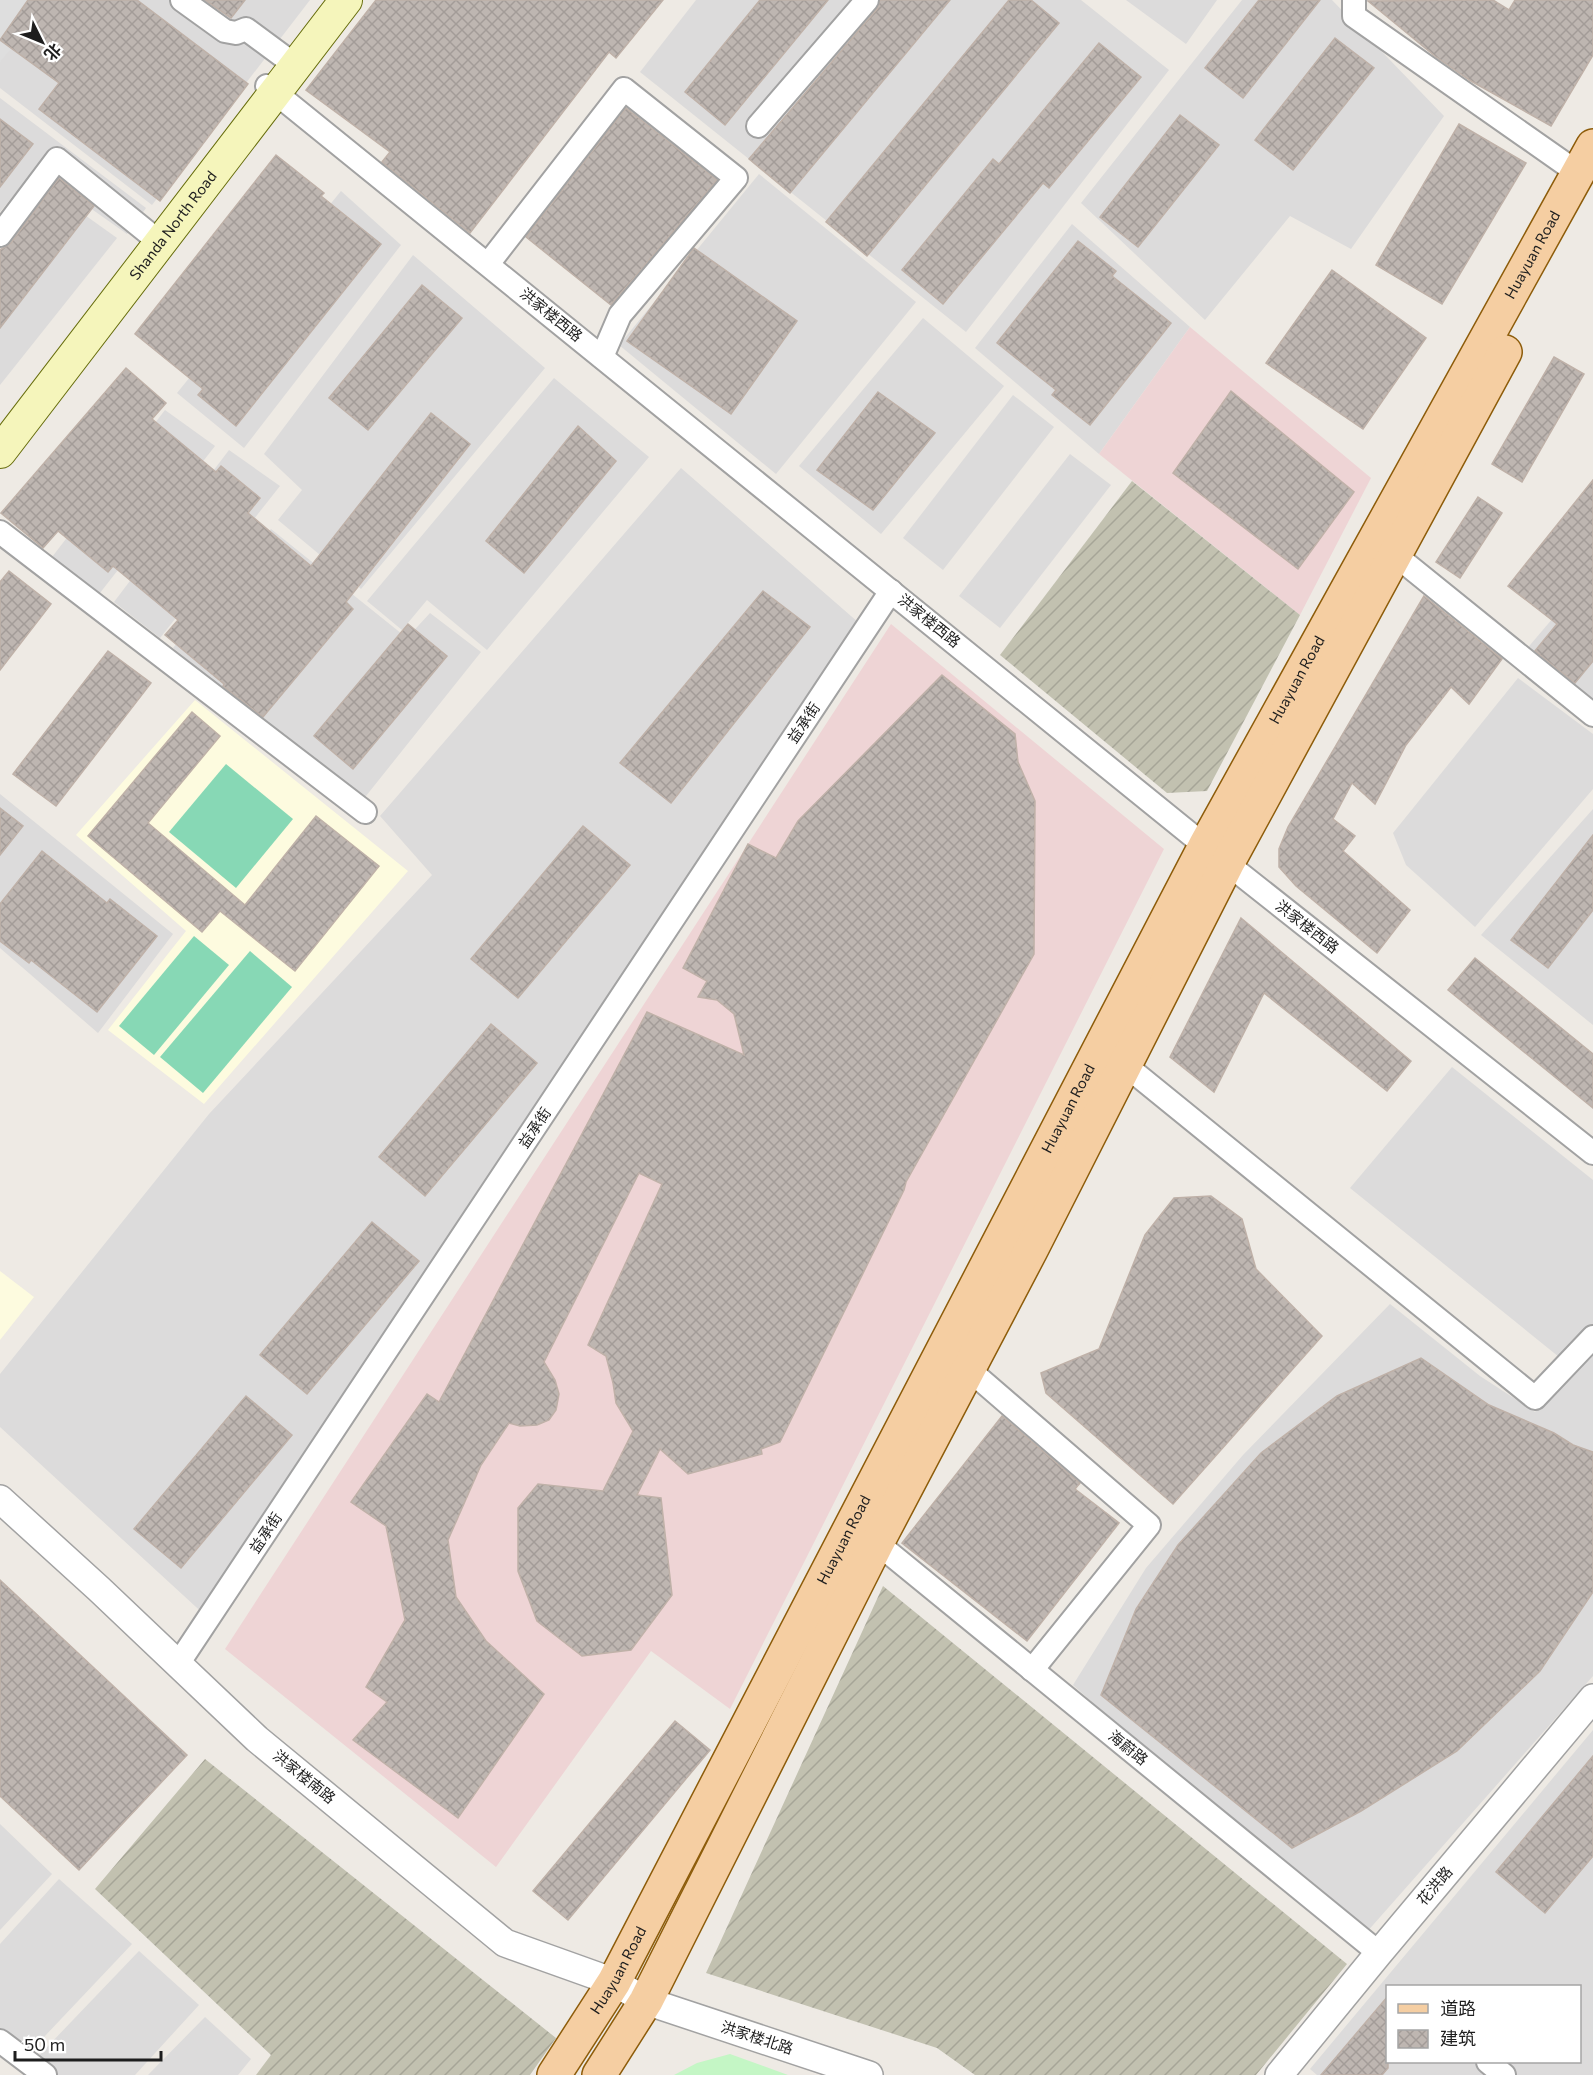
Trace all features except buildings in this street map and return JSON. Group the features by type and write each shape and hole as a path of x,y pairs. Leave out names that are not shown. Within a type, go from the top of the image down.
{"main road":[{"name":"Shanda North Road","path":"0,452 271,89 288,60 334,0"},
{"name":"Shanda North Road","path":"0,435 153,236 346,0"},
{"name":"Huayuan Road","path":"554,2075 614,1982 943,1348 1385,547 1588,170"},
{"name":"Huayuan Road","path":"599,2075 646,2001 877,1543 1125,1065 1216,855"}],"street":[{"path":"182,0 225,31 236,33 246,30 288,60"},
{"path":"758,126 867,0"},
{"path":"1354,0 1354,16 1588,170"},
{"name":"洪家楼西路","path":"271,89 1216,855 1593,1153"},
{"path":"488,264 624,89 736,178 620,315 602,357"},
{"path":"0,235 57,159 153,236"},
{"path":"0,532 365,812"},
{"path":"1385,547 1593,715"},
{"name":"益承街","path":"178,1664 891,591"},
{"path":"1125,1065 1535,1398 1593,1337"},
{"path":"943,1348 1149,1525 1032,1670"},
{"name":"洪家楼南路","path":"2,1503 257,1739 505,1943 614,1982 646,2001"},
{"name":"海蔚路","path":"877,1543 1379,1953"},
{"name":"花洪路","path":"1279,2075 1593,1698"},
{"name":"洪家楼北路","path":"646,2001 869,2075"},
{"path":"4,2048 45,2075"},
{"path":"1490,2063 1504,2075"}],"shaded area":[{"path":"0,0 310,0 152,205 0,88"},
{"path":"0,0 52,0 0,62"},
{"path":"696,0 1081,0 1169,70 966,332 640,72"},
{"path":"1126,0 1217,0 1186,44"},
{"path":"1242,0 1332,0 1444,116 1351,249 1290,216 1205,320 1081,203"},
{"path":"0,98 146,208 127,234 35,169 0,212"},
{"path":"759,174 916,302 776,474 619,345"},
{"path":"40,183 117,238 0,385 0,233"},
{"path":"341,191 401,245 244,448 177,393"},
{"path":"1072,224 1190,327 1099,454 975,348"},
{"path":"413,255 545,368 361,589 278,520 302,490 264,454"},
{"path":"923,318 1004,386 881,534 799,466"},
{"path":"1190,327 1371,478 1300,615 1099,454"},
{"path":"554,378 649,457 487,650 427,600 402,630 367,601"},
{"path":"1013,395 1054,427 943,570 903,538"},
{"path":"165,410 215,446 96,598 49,561"},
{"path":"229,450 280,486 160,638 114,602"},
{"path":"1070,454 1111,485 1000,628 959,596"},
{"path":"681,468 859,623 208,1618 0,1427 0,1374 209,1114 432,875 380,816"},
{"path":"1132,481 1300,615 1207,791 1167,793 1000,655"},
{"path":"271,529 407,638 430,613 481,652 362,801 173,648"},
{"path":"1593,571 1593,708 1525,651"},
{"path":"891,624 1164,849 730,1709 651,1651 496,1867 225,1649"},
{"path":"1518,678 1593,734 1593,789 1475,927 1406,865 1393,833"},
{"path":"195,700 408,871 204,1104 108,1030 186,931 76,835"},
{"path":"0,794 173,934 98,1033 0,948"},
{"path":"1593,809 1593,1025 1481,935"},
{"path":"1452,1067 1593,1180 1593,1327 1564,1361 1350,1188"},
{"path":"0,1271 34,1297 0,1340"},
{"path":"1390,1304 1480,1376 1535,1412 1593,1350 1593,1676 1358,1942 1073,1685 1146,1568 1243,1455"},
{"path":"883,1586 1347,1964 1256,2075 975,2075 937,2048 706,1973"},
{"path":"1593,1730 1593,2075 1317,2075 1310,2069"},
{"path":"205,1759 556,2038 530,2075 256,2075 271,2055 95,1889"},
{"path":"0,1824 52,1874 0,1930"},
{"path":"59,1879 132,1944 26,2056 0,2035 0,1944"},
{"path":"139,1951 199,2005 135,2075 37,2075 28,2067"},
{"path":"205,2017 251,2059 238,2075 148,2075"}],"green space":[{"path":"226,764 293,819 236,888 169,832"},
{"path":"194,936 229,965 154,1055 119,1026"},
{"path":"250,951 292,987 203,1093 160,1057"},
{"path":"730,2054 788,2075 674,2075 697,2063"}]}
